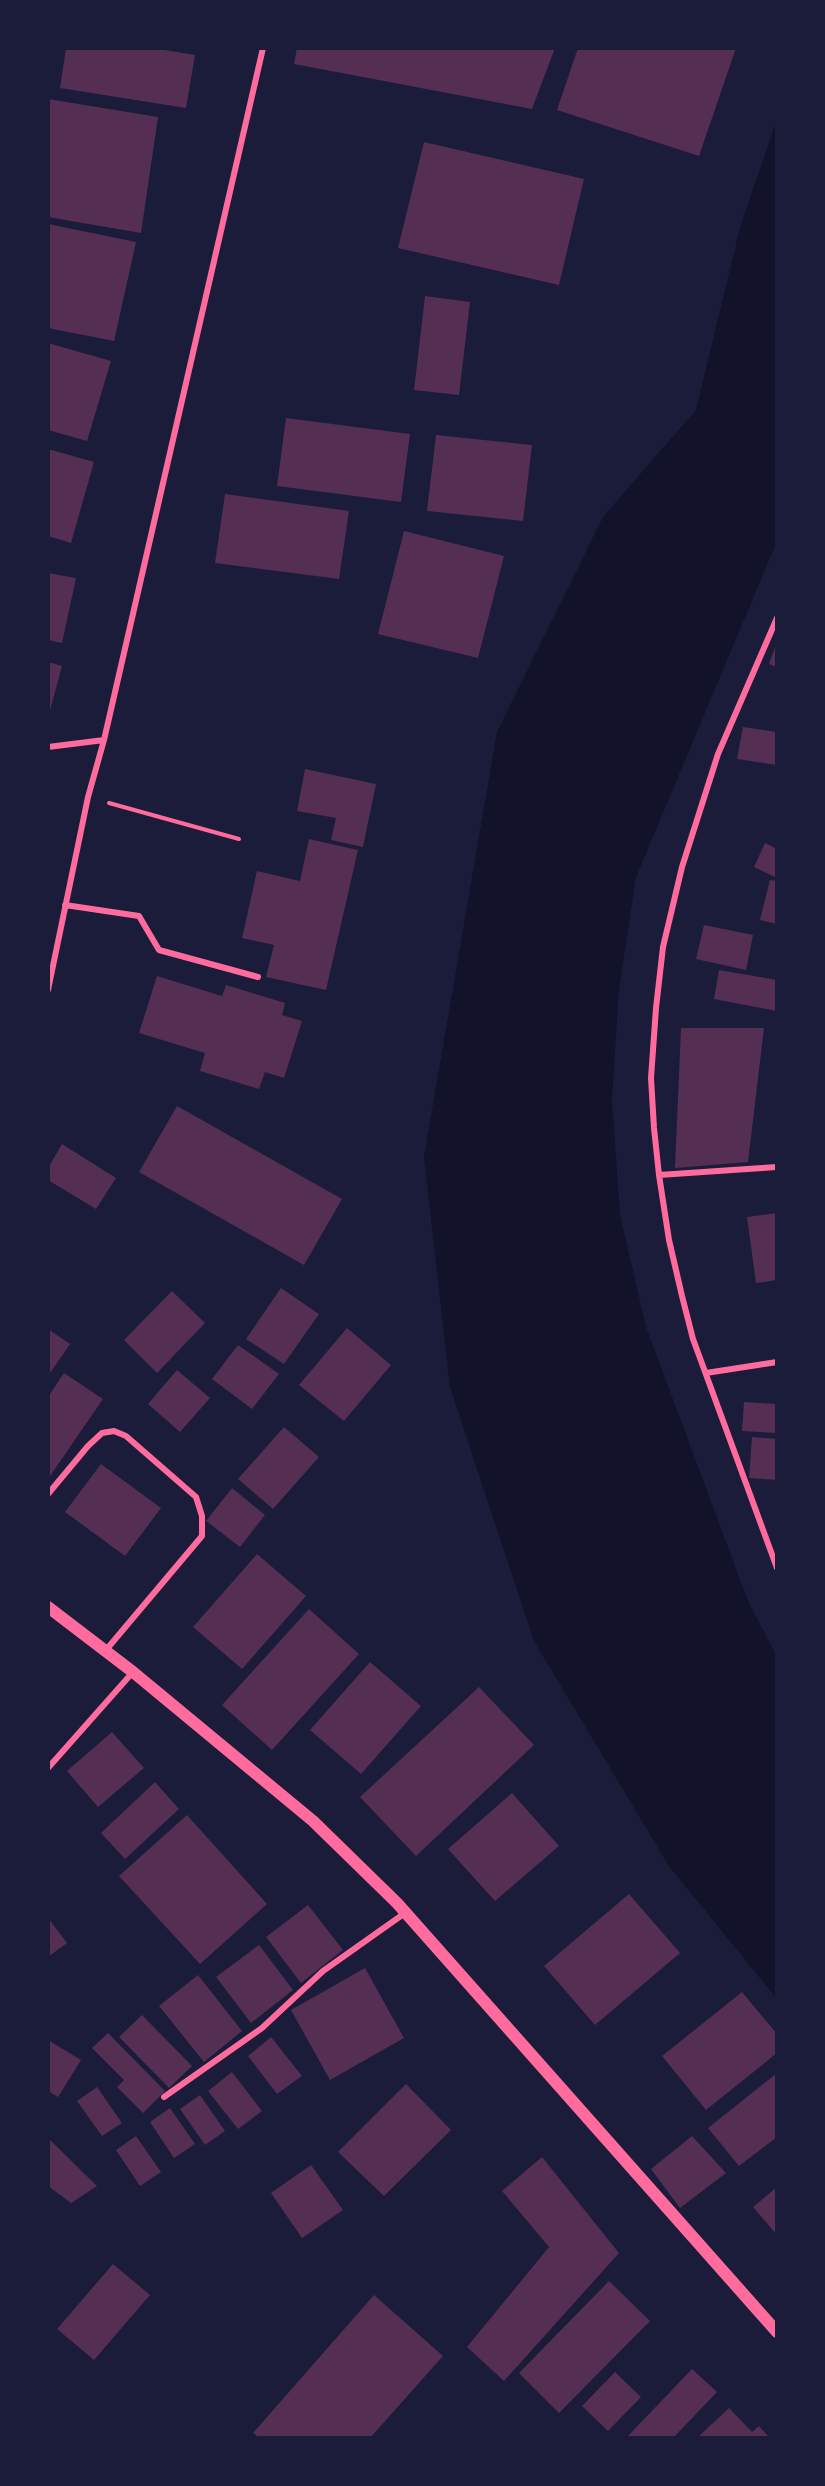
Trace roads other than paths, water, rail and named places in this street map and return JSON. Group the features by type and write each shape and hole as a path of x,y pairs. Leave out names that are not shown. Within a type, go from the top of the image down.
{"main road":[{"path":"48,1606 106,1650 313,1821 405,1912 777,2332"}],"street":[{"path":"48,990 88,797 104,740 263,48"},
{"path":"777,618 718,754 682,867 663,947 651,1078 659,1175 681,1296 706,1373 777,1568"},
{"path":"48,747 104,740"},
{"path":"65,905 139,916 159,950 258,976"},
{"path":"659,1175 777,1167"},
{"path":"706,1373 777,1362"},
{"path":"48,1494 88,1446 102,1433 114,1431 126,1436 196,1497 202,1516 202,1536 106,1650"},
{"path":"48,1768 133,1672"},
{"path":"164,2097 262,2028 323,1971 405,1912"}]}
